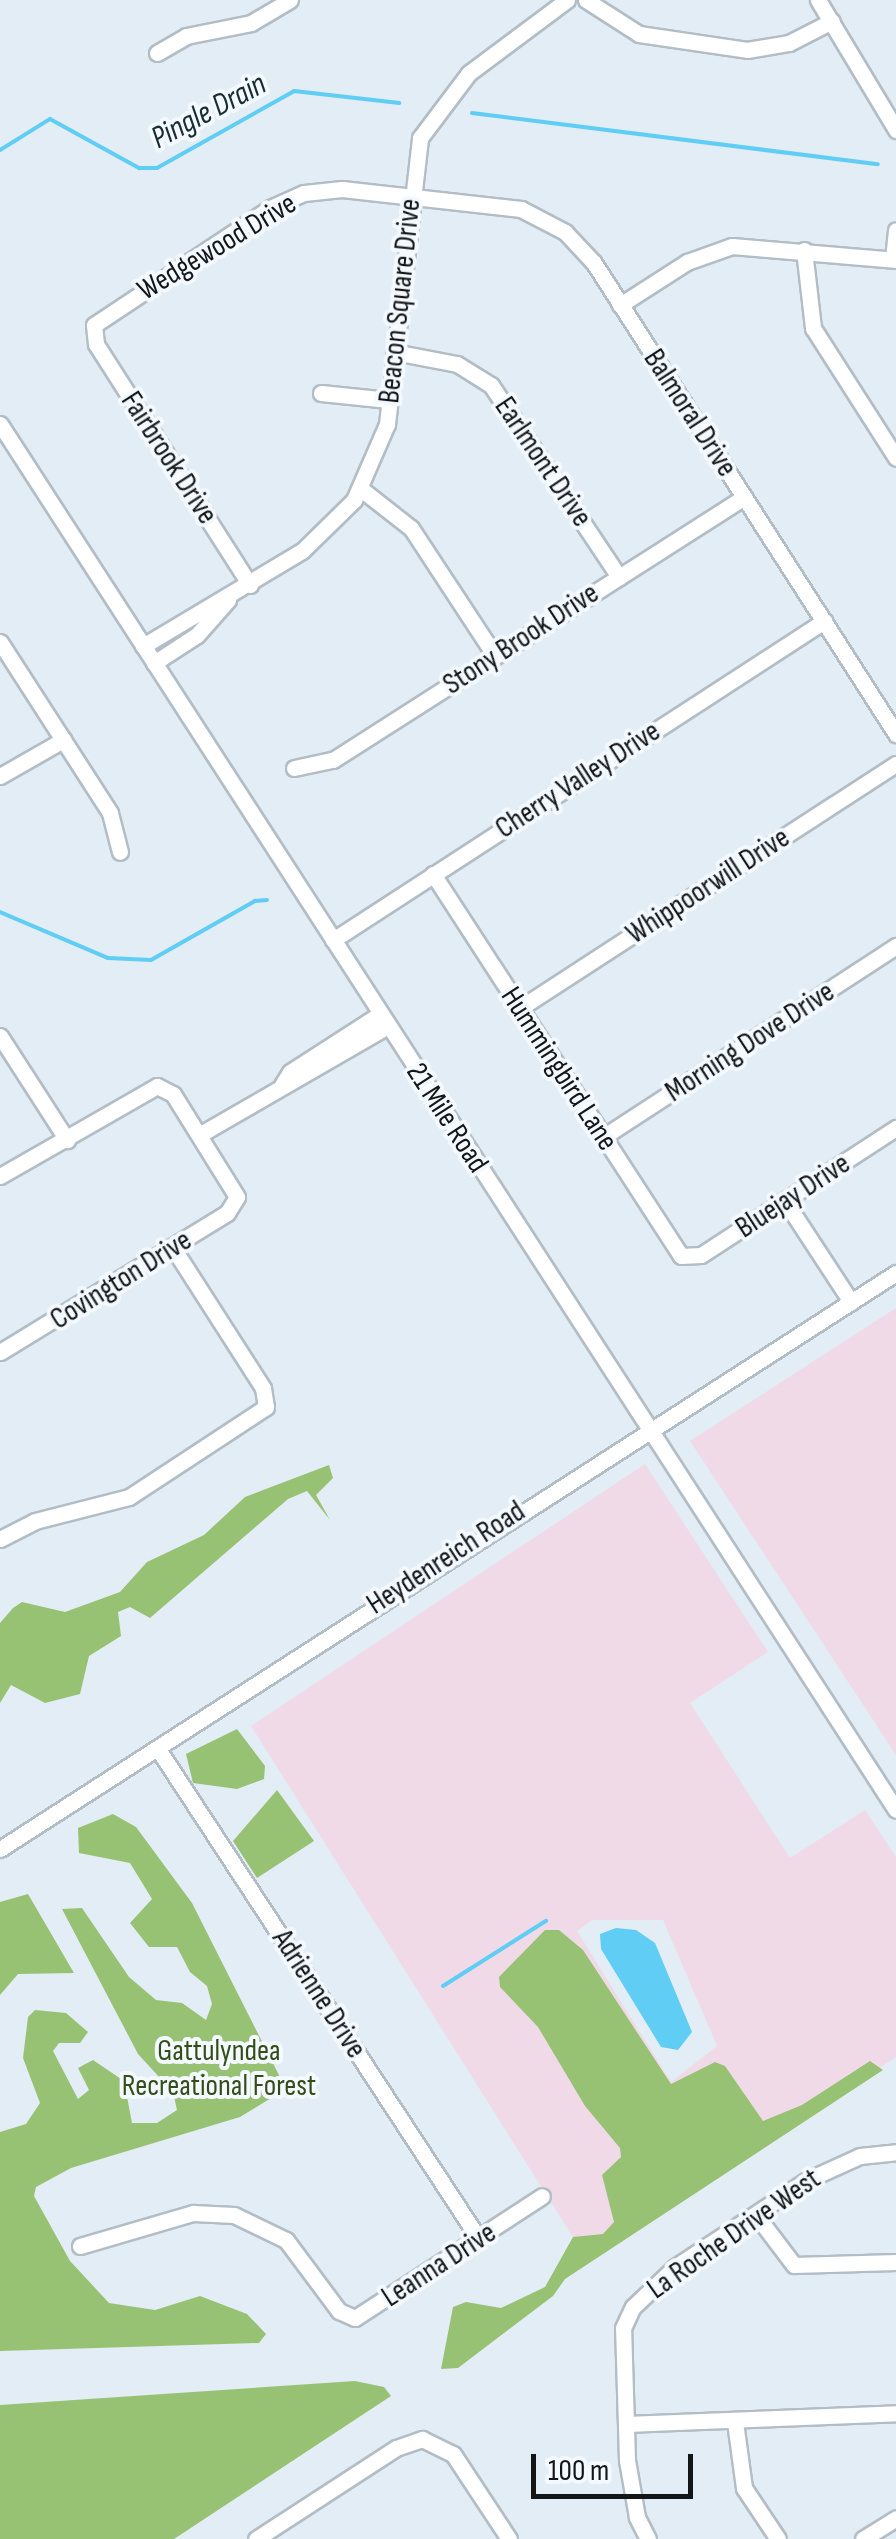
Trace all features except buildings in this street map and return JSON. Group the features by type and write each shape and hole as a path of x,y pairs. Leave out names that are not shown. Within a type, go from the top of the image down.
{"street":[{"path":"158,52 186,36 251,23 290,0"},
{"name":"Beacon Square Drive","path":"143,646 228,600 314,542 362,489 383,440 420,138 438,107 490,54 567,0"},
{"path":"586,0 639,34 748,50 790,43 832,21"},
{"path":"818,0 896,130"},
{"name":"Wedgewood Drive","path":"92,329 293,197 329,189 411,197"},
{"name":"Balmoral Drive","path":"411,197 494,204 543,218 576,241 896,734"},
{"path":"620,306 710,252 744,245 894,260 896,230"},
{"path":"804,250 813,328 896,458"},
{"name":"Fairbrook Drive","path":"92,329 96,344 250,585"},
{"name":"Earlmont Drive","path":"394,352 457,364 491,385 619,577"},
{"path":"321,393 389,400"},
{"name":"21 Mile Road","path":"0,424 896,1810"},
{"path":"362,489 411,528 495,656"},
{"name":"Stony Brook Drive","path":"294,768 333,760 744,496"},
{"name":"Beacon Square Drive","path":"154,663 197,635 228,600"},
{"name":"Cherry Valley Drive","path":"333,940 824,621"},
{"path":"0,642 110,813 120,852"},
{"path":"0,776 63,740"},
{"name":"Whippoorwill Drive","path":"520,1008 896,764"},
{"name":"Hummingbird Lane","path":"433,874 603,1137 688,1259"},
{"name":"Morning Dove Drive","path":"603,1137 896,946"},
{"path":"0,1176 161,1086 199,1135 282,1085 290,1072 384,1020"},
{"path":"0,1036 66,1140"},
{"name":"Bluejay Drive","path":"688,1259 896,1128"},
{"name":"Covington Drive","path":"0,1352 174,1248 236,1202 199,1135"},
{"path":"785,1201 850,1302"},
{"path":"0,1540 34,1521 130,1497 267,1402 174,1248"},
{"name":"Heydenreich Road","path":"0,1849 510,1516 896,1273"},
{"name":"Adrienne Drive","path":"158,1749 479,2239"},
{"name":"La Roche Drive West","path":"648,2539 632,2494 627,2424 623,2328 633,2307 675,2266 839,2163 896,2152"},
{"name":"Leanna Drive","path":"80,2246 192,2213 234,2215 286,2240 339,2311 355,2318 542,2196"},
{"path":"756,2215 794,2265 896,2262"},
{"path":"627,2424 896,2413"},
{"path":"735,2422 744,2488 778,2539"},
{"path":"256,2539 396,2448 422,2438 453,2454 509,2539"},
{"path":"863,2539 896,2518"}],"shaded area":[{"path":"896,1308 896,1755 690,1441"},
{"path":"645,1464 768,1652 690,1703 790,1858 865,1810 896,1857 896,2057 586,2258 251,1726","holes":["592,1920 663,1920 717,2046 671,2082 577,1931"]}],"green space":[{"path":"329,1465 333,1478 316,1495 330,1520 307,1491 288,1499 150,1618 130,1607 118,1612 121,1636 89,1656 80,1694 45,1703 11,1685 0,1703 0,1623 13,1608 22,1602 65,1612 120,1592 147,1562 204,1535 245,1497"},
{"path":"237,1729 265,1766 264,1779 237,1789 193,1783 186,1754"},
{"path":"277,1790 314,1841 257,1878 233,1841"},
{"name":"Gattulyndea Recreational Forest","path":"113,1814 136,1827 192,1903 286,2089 240,2117 71,2168 36,2187 34,2196 70,2261 109,2303 155,2310 200,2296 247,2314 266,2334 259,2343 0,2351 0,2132 26,2124 40,2103 23,2058 28,2017 35,2010 66,2013 88,2032 80,2043 59,2043 53,2051 78,2099 89,2090 78,2068 93,2060 124,2081 132,2123 157,2123 177,2110 173,2092 138,2054 62,1909 82,1908 129,1977 156,2000 182,2003 206,2020 212,2004 207,1986 190,1972 177,1947 149,1947 130,1923 152,1899 130,1863 79,1853 78,1828"},
{"name":"Gattulyndea Recreational Forest","path":"28,1894 74,1973 18,1974 0,1995 0,1902"},
{"path":"545,1930 559,1930 583,1950 671,2084 715,2062 725,2066 763,2121 802,2105 870,2061 883,2070 565,2279 553,2296 458,2368 441,2369 453,2307 466,2302 501,2308 545,2287 573,2237 603,2234 614,2222 602,2175 621,2157 620,2148 585,2106 538,2027 500,1987 499,1977"},
{"path":"355,2381 384,2387 391,2396 174,2539 0,2539 0,2405"}],"water":[{"path":"616,1928 636,1930 655,1943 692,2032 678,2050 661,2047 601,1949 600,1934"}],"waterway":[{"name":"Pingle Drain","path":"0,150 50,119 139,168 157,168 294,91 399,103"},
{"name":"Pingle Drain","path":"472,113 878,164"},
{"path":"0,912 108,958 151,960 255,901 267,900"},
{"path":"443,1986 546,1921"}]}
